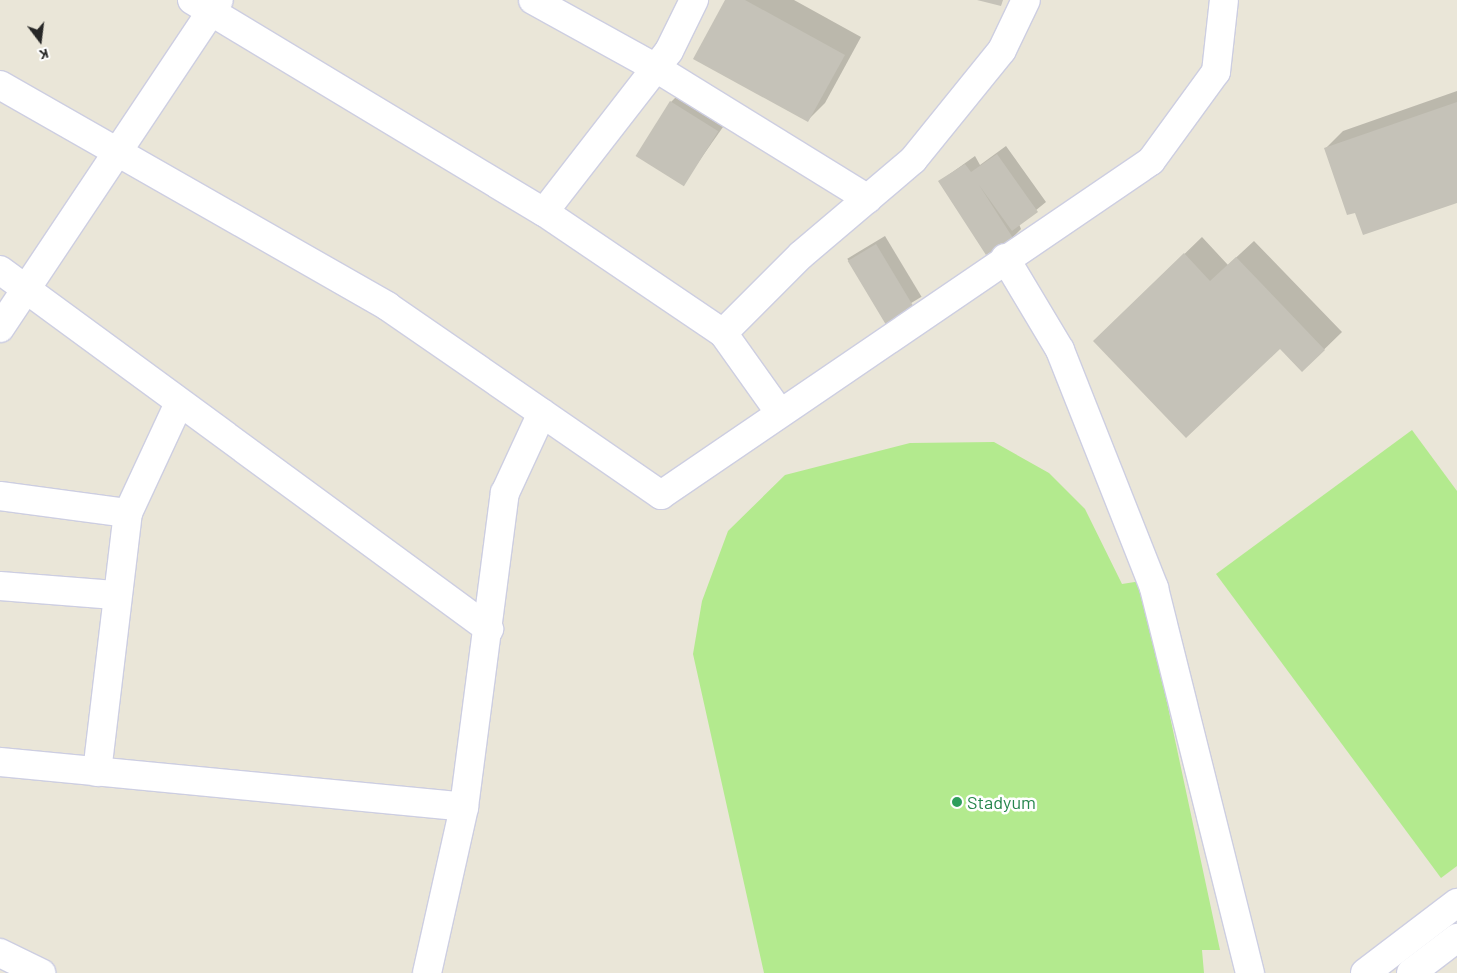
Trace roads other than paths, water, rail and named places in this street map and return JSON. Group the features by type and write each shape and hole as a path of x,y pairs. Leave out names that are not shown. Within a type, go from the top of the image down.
{"street":[{"path":"533,0 656,68 868,199"},
{"path":"544,212 656,68 694,0"},
{"path":"723,333 801,255 913,160 1002,50 1026,0"},
{"path":"0,85 118,149 387,306 661,495 1005,258 1151,161 1216,72 1224,0"},
{"path":"0,328 118,149 207,4 544,212 723,333 780,413"},
{"path":"1005,258 1060,350 1154,588 1250,973"},
{"path":"0,270 489,629"},
{"path":"97,772 115,595 128,513 180,403"},
{"path":"427,973 464,807 489,629 505,493 542,413"},
{"path":"0,496 128,513"},
{"path":"0,586 115,595"},
{"path":"0,762 464,807"},
{"path":"1364,973 1457,903"},
{"path":"1411,973 1457,938"},
{"path":"0,953 41,973"}],"place":[{"name":"Stadyum","path":"957,802"}]}
